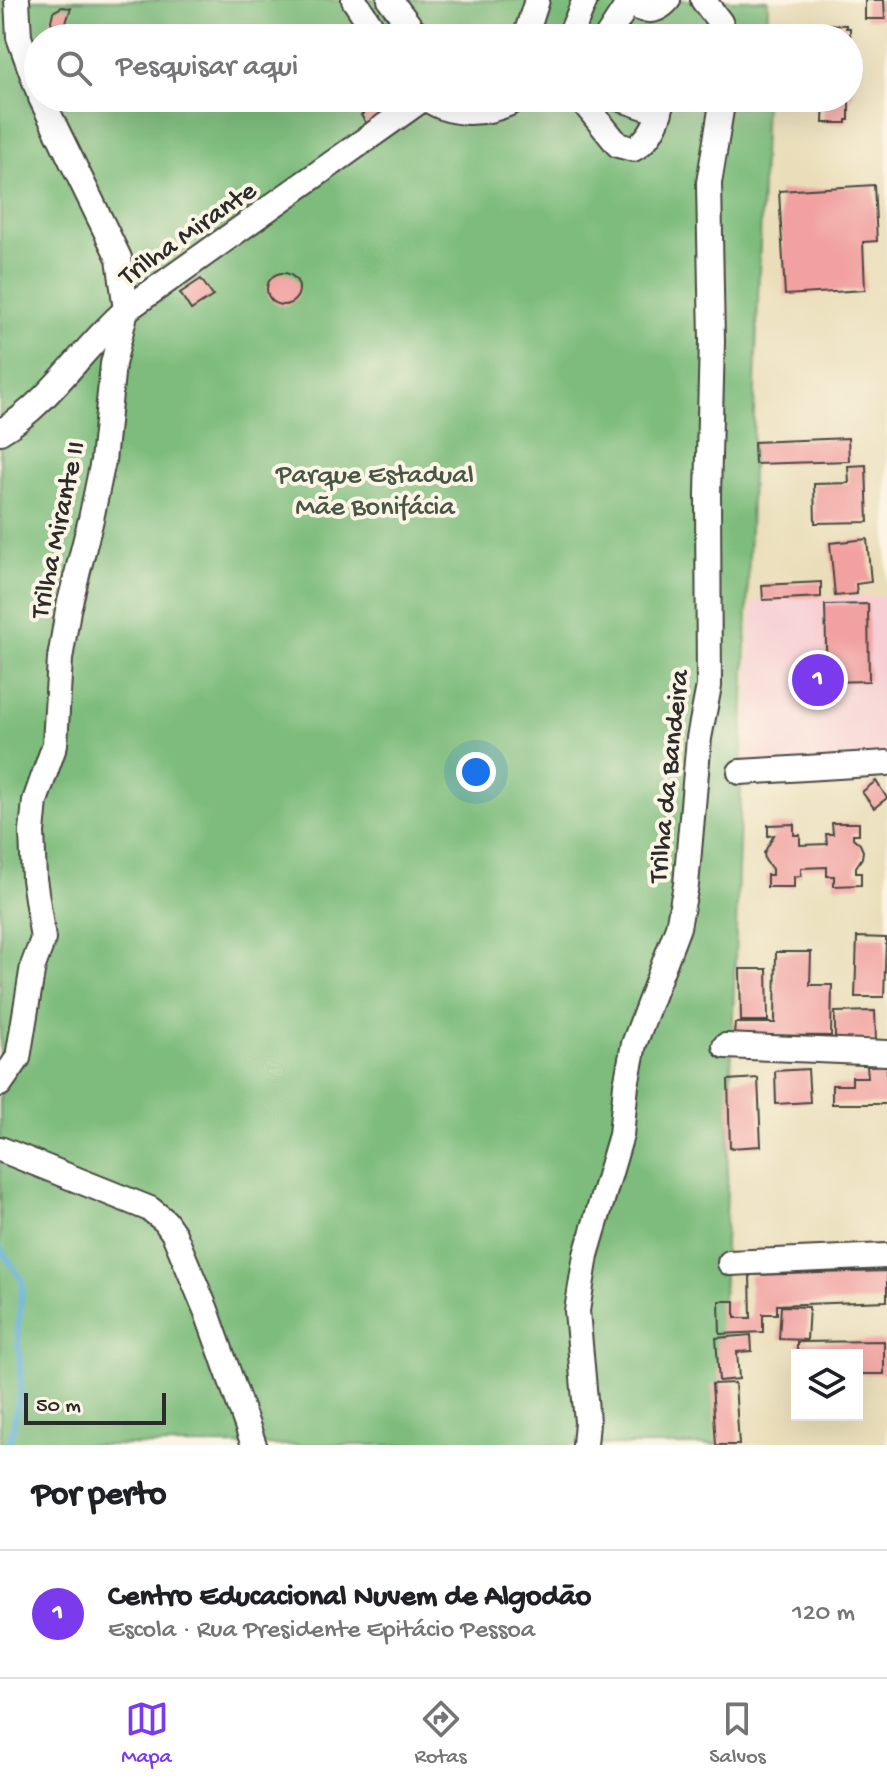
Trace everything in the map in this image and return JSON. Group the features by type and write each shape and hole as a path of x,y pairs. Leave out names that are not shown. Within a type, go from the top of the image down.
{"street":[{"path":"17,0 19,37 24,51"},
{"path":"354,0 370,24"},
{"path":"390,0 409,24"},
{"path":"529,24 537,0"},
{"path":"575,24 585,0"},
{"path":"614,24 629,0 635,7 646,11 656,10 668,0"},
{"path":"703,0 721,24"},
{"path":"48,112 119,258 126,310"},
{"name":"Trilha Mirante","path":"0,432 13,425 43,398 102,330 126,310 405,112"},
{"path":"595,112 618,145 627,150 640,146 656,125 661,112"},
{"name":"Trilha da Bandeira","path":"585,1445 587,1422 577,1311 586,1255 621,1135 634,1044 678,927 686,885 699,738 709,686 708,494 712,341 709,183 721,112"},
{"name":"Trilha Mirante II","path":"0,1084 18,1058 33,966 43,939 34,879 32,832 35,801 55,744 60,659 68,610 103,461 113,364 126,310"},
{"path":"740,772 887,763"},
{"path":"725,1046 887,1053"},
{"path":"0,1149 150,1209 165,1221 174,1234 206,1310 254,1445"},
{"path":"730,1263 887,1256"}],"shaded area":[{"path":"887,595 887,760 746,764 753,601"}],"green space":[{"name":"Parque Estadual Mãe Bonifácia","path":"0,0 768,0 767,24 24,24 24,112 765,112 718,1445 0,1445"}],"building":[{"path":"865,0 884,0 885,19 865,19"},
{"path":"62,7 71,8 65,24 52,24 53,12"},
{"path":"382,112 387,120 371,131 361,115"},
{"path":"823,112 849,112 846,123 823,123"},
{"path":"874,185 877,241 863,242 865,290 785,295 779,191"},
{"path":"283,273 294,278 299,289 294,300 283,305 272,300 267,289 272,278"},
{"path":"201,279 213,296 191,310 180,293"},
{"path":"848,438 849,461 755,464 754,442"},
{"path":"866,465 868,522 815,523 814,484 849,483 848,466"},
{"path":"867,539 871,582 856,584 857,594 835,596 830,543"},
{"path":"821,582 821,597 763,600 762,585"},
{"path":"868,604 869,681 827,682 825,605"},
{"path":"876,781 887,798 874,808 862,792"},
{"path":"832,823 859,823 859,834 853,834 853,838 863,851 856,867 856,873 861,873 861,885 834,886 834,876 827,876 827,867 801,868 801,876 794,877 794,887 767,887 767,875 772,875 772,869 764,853 774,835 768,836 768,825 794,824 794,835 800,835 800,845 827,844 826,834 833,834"},
{"path":"857,937 886,938 884,997 855,997"},
{"path":"776,952 811,952 810,985 832,985 831,1036 734,1035 735,1023 775,1023"},
{"path":"740,969 767,969 768,1021 741,1021"},
{"path":"875,1011 876,1041 835,1042 835,1012"},
{"path":"887,1065 887,1104 832,1104 832,1085 852,1085 852,1077 868,1077 867,1066"},
{"path":"808,1069 810,1102 776,1104 775,1071"},
{"path":"758,1078 761,1146 730,1148 728,1080"},
{"path":"887,1271 887,1301 777,1305 777,1314 763,1314 763,1332 720,1334 719,1301 735,1301 735,1318 751,1318 750,1275"},
{"path":"781,1306 809,1307 807,1340 779,1339"},
{"path":"751,1335 752,1351 737,1352 739,1379 719,1381 716,1338"},
{"path":"884,1341 884,1374 863,1374 863,1349 797,1349 797,1342"},
{"path":"735,1383 739,1445 716,1445 712,1384"}],"waterway":[{"path":"0,1248 23,1281 18,1328 21,1391 9,1445"}],"place":[{"name":"Centro Educacional Nuvem de Algodão","path":"818,680"}]}
